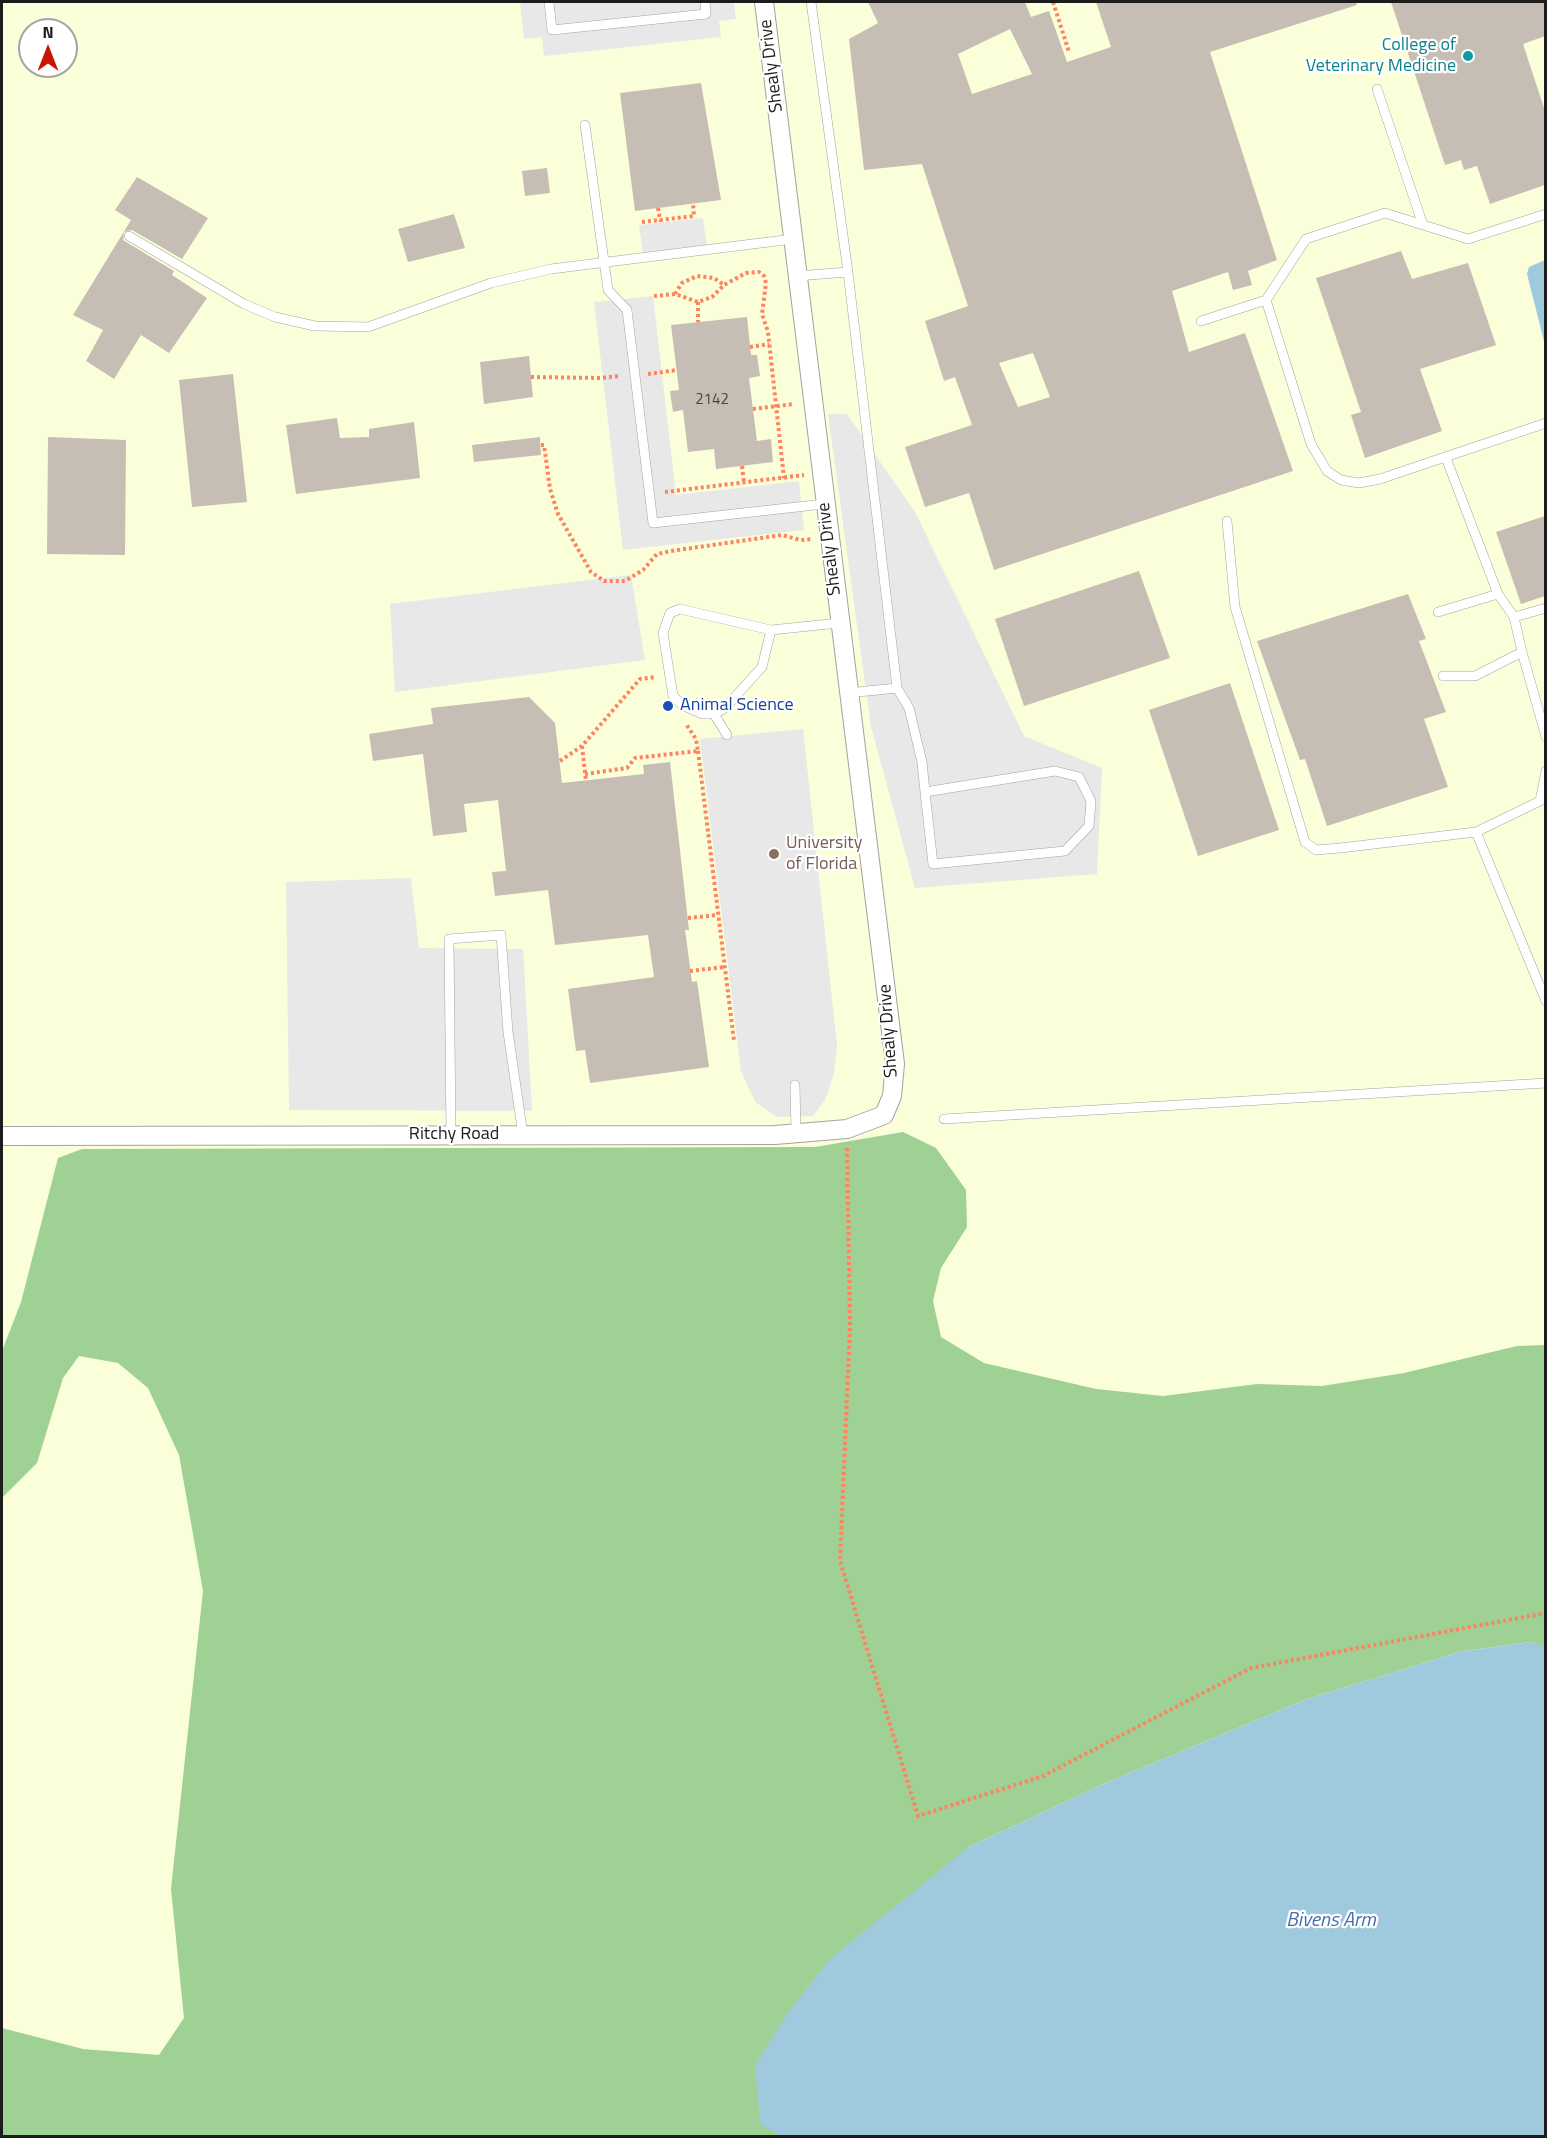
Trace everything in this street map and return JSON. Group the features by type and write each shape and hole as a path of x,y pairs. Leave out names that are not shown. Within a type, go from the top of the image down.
{"street":[{"name":"Shealy Drive","path":"764,2 824,504 895,1064 892,1096"},
{"name":"Ritchy Road","path":"2,1136 796,1133 847,1129 884,1114 892,1096"}],"lane":[{"path":"549,2 552,30 706,14 705,2"},
{"path":"811,2 848,272 897,688 909,708 918,736 933,864 1065,851 1089,826 1091,801 1079,777 1055,771 926,792"},
{"path":"1377,89 1423,225"},
{"path":"585,125 608,290 627,310 653,523 824,504"},
{"path":"1201,321 1266,300 1306,239 1385,213 1468,239 1545,214"},
{"path":"129,236 243,304 275,317 315,326 368,327 491,283 551,268 793,239"},
{"path":"797,276 848,272"},
{"path":"1266,300 1311,444 1327,471 1341,480 1359,483 1380,479 1545,423"},
{"path":"1446,458 1498,594 1514,617 1545,737"},
{"path":"1227,521 1235,607 1305,842 1316,850 1476,832 1540,801 1545,771"},
{"path":"1438,612 1498,594"},
{"path":"1514,617 1545,608"},
{"path":"771,630 762,667 737,697 714,714 702,714 690,710 673,696 663,633 670,613 680,609 771,630 839,623"},
{"path":"1443,676 1475,676 1522,652"},
{"path":"848,693 897,688"},
{"path":"714,714 727,735"},
{"path":"1476,832 1545,1001"},
{"path":"451,1136 449,939 501,935 508,1032 523,1135"},
{"path":"944,1119 1545,1083"},
{"path":"795,1085 796,1133"}],"path":[{"path":"1053,2 1069,52"},
{"path":"642,222 694,216 693,204"},
{"path":"658,208 660,220"},
{"path":"654,296 675,294 698,302 712,297 724,285 752,272 764,276 766,283 762,306 769,344 784,478"},
{"path":"675,294 682,283 697,276 714,279 724,285"},
{"path":"698,302 698,322"},
{"path":"750,347 769,344"},
{"path":"644,374 677,370"},
{"path":"531,377 621,376"},
{"path":"753,409 798,404"},
{"path":"742,466 744,482"},
{"path":"665,492 806,475"},
{"path":"656,666 658,685"},
{"path":"560,761 582,746 640,680 656,677"},
{"path":"684,722 691,729 698,752 734,1041"},
{"path":"582,746 586,781"},
{"path":"585,774 627,768 635,758 698,752"},
{"path":"688,918 718,915"},
{"path":"690,971 724,967"},
{"path":"847,1129 850,1326 840,1561 918,1816 1043,1776 1251,1668 1545,1613"}],"shaded area":[{"name":"University of Florida","path":"2,2 1545,2 1545,1648 1532,1642 760,2123 781,2136 2,2136"},
{"path":"520,2 734,2 736,19 719,21 721,37 544,56 542,37 524,39"},
{"path":"703,218 708,254 644,262 639,225"},
{"path":"653,296 676,495 799,481 804,530 623,550 594,302"},
{"path":"828,414 847,414 915,512 1024,736 1102,768 1097,874 915,888 871,727"},
{"path":"631,575 645,660 395,692 390,604"},
{"path":"803,729 837,1046 834,1074 825,1100 813,1116 777,1117 755,1102 741,1071 700,739"},
{"path":"411,878 419,948 523,949 532,1111 289,1110 286,882"}],"green space":[{"path":"903,1132 936,1148 966,1190 967,1227 941,1268 933,1301 941,1337 984,1363 1096,1389 1163,1396 1257,1384 1322,1386 1404,1373 1517,1346 1545,1345 1545,1648 1532,1642 1463,1651 1307,1699 1101,1785 969,1847 760,2123 781,2136 2,2136 2,2028 83,2049 159,2055 184,2018 171,1889 203,1591 179,1455 148,1388 118,1363 79,1356 63,1378 37,1463 2,1498 2,1351 21,1302 58,1158 82,1149 815,1147"}],"water":[{"path":"1546,260 1545,345 1527,274 1529,267"},
{"name":"Bivens Arm","path":"1532,1642 1546,1648 1545,2136 781,2136 760,2124 755,2066 789,2011 830,1959 969,1847 1101,1785 1307,1699 1463,1651"}],"building":[{"path":"868,2 1025,2 1031,17 1049,11 1067,62 1111,47 1096,2 1356,2 1357,5 1210,52 1277,260 1248,271 1252,285 1233,290 1228,272 1172,291 1189,352 1245,333 1293,471 994,570 969,493 925,507 905,447 972,425 955,377 944,381 925,321 968,306 922,164 864,170 849,39 878,23","holes":["1010,29 1032,74 972,94 958,54","1033,353 1050,397 1018,407 999,363"]},
{"name":"College of Veterinary Medicine","path":"1391,2 1545,2 1545,36 1523,44 1545,111 1545,185 1490,204 1477,166 1464,170 1461,160 1445,165"},
{"path":"701,83 721,200 635,211 620,93"},
{"path":"547,168 550,193 525,196 522,171"},
{"path":"137,177 208,218 182,259 132,230 124,232 123,240 174,271 172,275 207,298 169,353 141,335 114,379 86,361 103,330 73,315 131,220 115,210"},
{"path":"454,214 465,248 408,262 398,229"},
{"path":"1401,251 1412,279 1468,263 1496,345 1420,369 1442,431 1365,458 1351,415 1361,412 1316,278"},
{"path":"747,317 751,355 757,355 760,376 749,378 757,441 771,439 773,462 716,469 714,449 688,452 683,410 673,412 670,391 679,390 671,325"},
{"path":"529,356 533,397 484,404 480,362"},
{"path":"233,374 247,502 192,507 179,380"},
{"path":"337,418 340,438 369,437 369,429 414,422 420,478 296,494 286,425"},
{"path":"48,437 126,440 125,555 47,554"},
{"path":"540,437 541,455 474,462 472,445"},
{"path":"1545,516 1545,596 1521,604 1496,532"},
{"path":"1139,571 1170,658 1024,706 995,619"},
{"path":"1408,594 1426,639 1419,641 1446,712 1424,719 1448,787 1327,826 1305,759 1300,760 1257,641"},
{"path":"1230,683 1279,830 1198,856 1149,710"},
{"path":"529,697 555,723 562,783 644,774 643,765 670,762 689,930 685,930 692,982 697,981 709,1067 590,1083 585,1050 576,1051 568,989 654,977 648,935 555,945 548,890 495,896 492,872 506,871 498,800 464,804 467,832 433,836 423,754 373,761 369,734 433,724 431,708"}],"place":[{"name":"College of Veterinary Medicine","path":"1468,56"},
{"name":"Animal Science","path":"668,706"},
{"name":"University of Florida","path":"774,854"}]}
